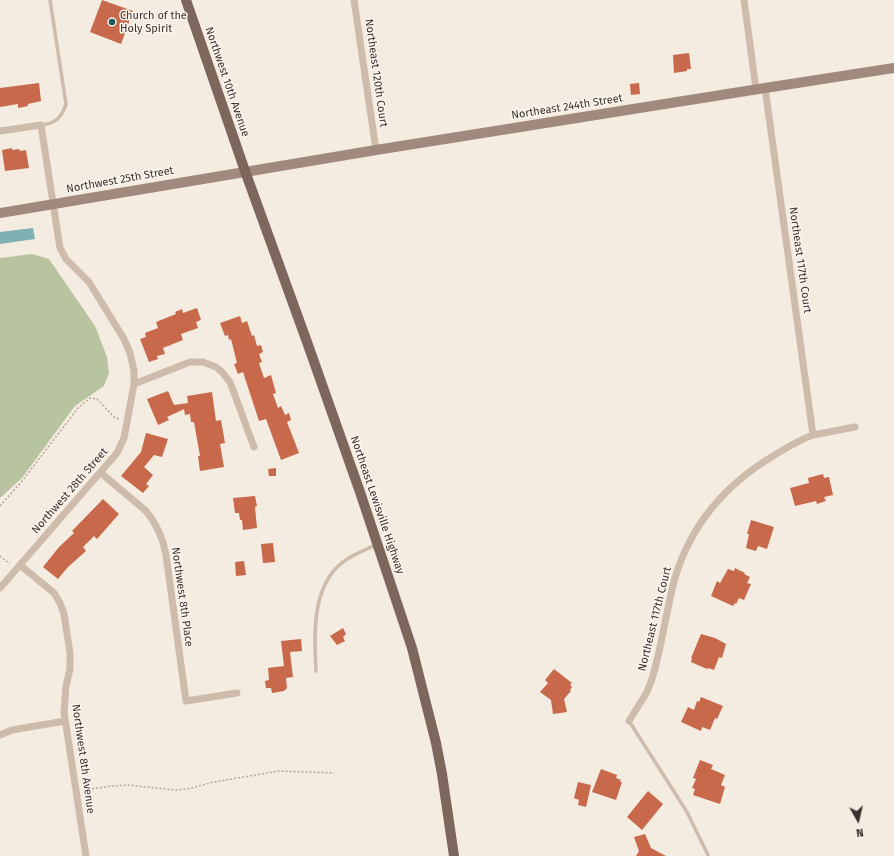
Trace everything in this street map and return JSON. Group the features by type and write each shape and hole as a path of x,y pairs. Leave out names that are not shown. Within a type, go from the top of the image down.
{"main road":[{"name":"Northwest 10th Avenue","path":"186,0 245,171"},
{"name":"Northeast Lewisville Highway","path":"245,171 378,544 412,648 429,711 442,774 454,856"}],"street":[{"name":"Northeast 120th Court","path":"354,0 376,150"},
{"name":"Northeast 117th Court","path":"744,0 760,88 813,435"},
{"name":"Northeast 244th Street","path":"245,171 760,88 894,68"},
{"path":"0,131 41,125"},
{"name":"Northwest 28th Street","path":"0,588 117,454 124,438 134,384 132,361 124,339 89,282 69,263 63,255 59,241 41,125"},
{"name":"Northwest 25th Street","path":"0,212 245,171"},
{"path":"134,384 190,362 203,362 210,364 221,371 230,382 254,447"},
{"name":"Northeast 117th Court","path":"629,721 647,692 652,679 676,577 686,550 698,527 717,501 739,479 787,447 813,435 855,427"},
{"name":"Northwest 8th Place","path":"101,473 146,511 162,536 166,555 186,701 237,694"},
{"name":"Northwest 8th Avenue","path":"18,567 54,593 64,614 70,653 70,669 64,698 64,712 86,856"},
{"path":"0,735 12,730 65,722"}],"lane":[{"path":"41,125 55,122 64,111 66,104 50,0"},
{"path":"316,671 314,633 318,607 325,585 337,567 348,558 378,544"},
{"path":"629,721 687,812 708,854"}],"path":[{"path":"0,506 23,480 78,408 90,398 97,399 115,418 128,421"},
{"path":"0,556 18,567"},
{"path":"76,792 128,785 175,790 187,789 214,782 280,771 334,773"}],"green space":[{"path":"32,254 49,259 95,326 107,357 109,373 104,386 75,406 22,478 0,498 0,258"}],"water":[{"path":"33,228 35,239 0,244 0,232"}],"building":[{"name":"Church of the Holy Spirit","path":"102,0 133,11 121,44 90,32"},
{"path":"689,53 691,69 674,73 673,55"},
{"path":"39,83 41,101 18,108 18,104 0,107 0,88"},
{"path":"639,83 640,94 631,95 630,84"},
{"path":"12,148 12,150 26,150 29,168 5,171 2,150"},
{"path":"197,308 201,320 196,322 198,328 181,334 183,340 163,348 165,354 157,356 158,359 149,362 140,339 146,337 145,333 158,328 156,322 176,314 175,312 182,309 183,313"},
{"path":"240,316 242,323 247,321 252,336 254,335 257,346 261,345 263,352 259,354 262,362 259,363 264,378 271,375 276,393 273,394 278,408 281,406 285,415 289,413 291,420 287,422 299,453 281,460 266,419 259,421 243,372 238,374 234,364 237,363 231,339 229,340 228,335 225,336 220,323"},
{"path":"168,391 174,405 188,403 187,396 212,392 216,421 221,420 225,443 220,444 224,467 200,471 198,456 200,456 194,422 191,422 190,414 185,415 184,409 167,417 169,420 158,425 147,399"},
{"path":"146,433 168,439 162,457 154,455 144,467 153,475 146,484 149,486 143,493 121,476 141,452"},
{"path":"276,468 276,476 269,476 268,469"},
{"path":"823,474 824,478 829,477 833,495 824,497 826,501 817,504 816,501 795,506 790,488 809,483 808,478"},
{"path":"255,496 257,506 255,507 257,528 243,530 242,520 240,520 239,513 235,513 233,498"},
{"path":"103,499 119,514 97,539 94,536 83,547 86,551 68,567 58,579 43,567 59,547 74,533 72,531"},
{"path":"751,520 774,527 767,549 758,546 756,551 746,548 749,534 747,534"},
{"path":"273,543 275,562 263,563 261,544"},
{"path":"244,561 246,575 236,576 235,562"},
{"path":"735,568 750,577 747,583 751,584 744,600 739,598 733,606 711,596 717,581 720,583 728,569 734,571"},
{"path":"343,628 346,634 343,637 345,641 337,645 330,636"},
{"path":"701,634 715,638 726,644 722,658 719,657 714,670 707,669 691,662 691,658"},
{"path":"301,639 302,651 290,652 293,677 286,678 287,688 284,691 272,693 271,688 266,688 265,681 269,680 268,668 284,666 281,641"},
{"path":"554,669 572,683 570,685 572,687 570,690 571,691 564,699 567,712 553,714 551,700 540,692 548,683 545,680"},
{"path":"701,697 723,706 717,719 715,718 710,730 702,727 701,731 681,722 688,707 694,710 697,701 699,702"},
{"path":"700,760 713,765 711,769 725,775 721,785 725,787 720,804 693,795 695,789 692,788 696,779 693,778"},
{"path":"601,769 617,775 616,778 622,782 616,800 592,792"},
{"path":"578,782 591,785 586,807 578,805 579,800 574,798"},
{"path":"648,791 663,804 642,830 627,817"},
{"path":"645,834 651,848 666,856 636,856 639,851 634,837"}],"place":[{"name":"Church of the Holy Spirit","path":"112,22"}]}
